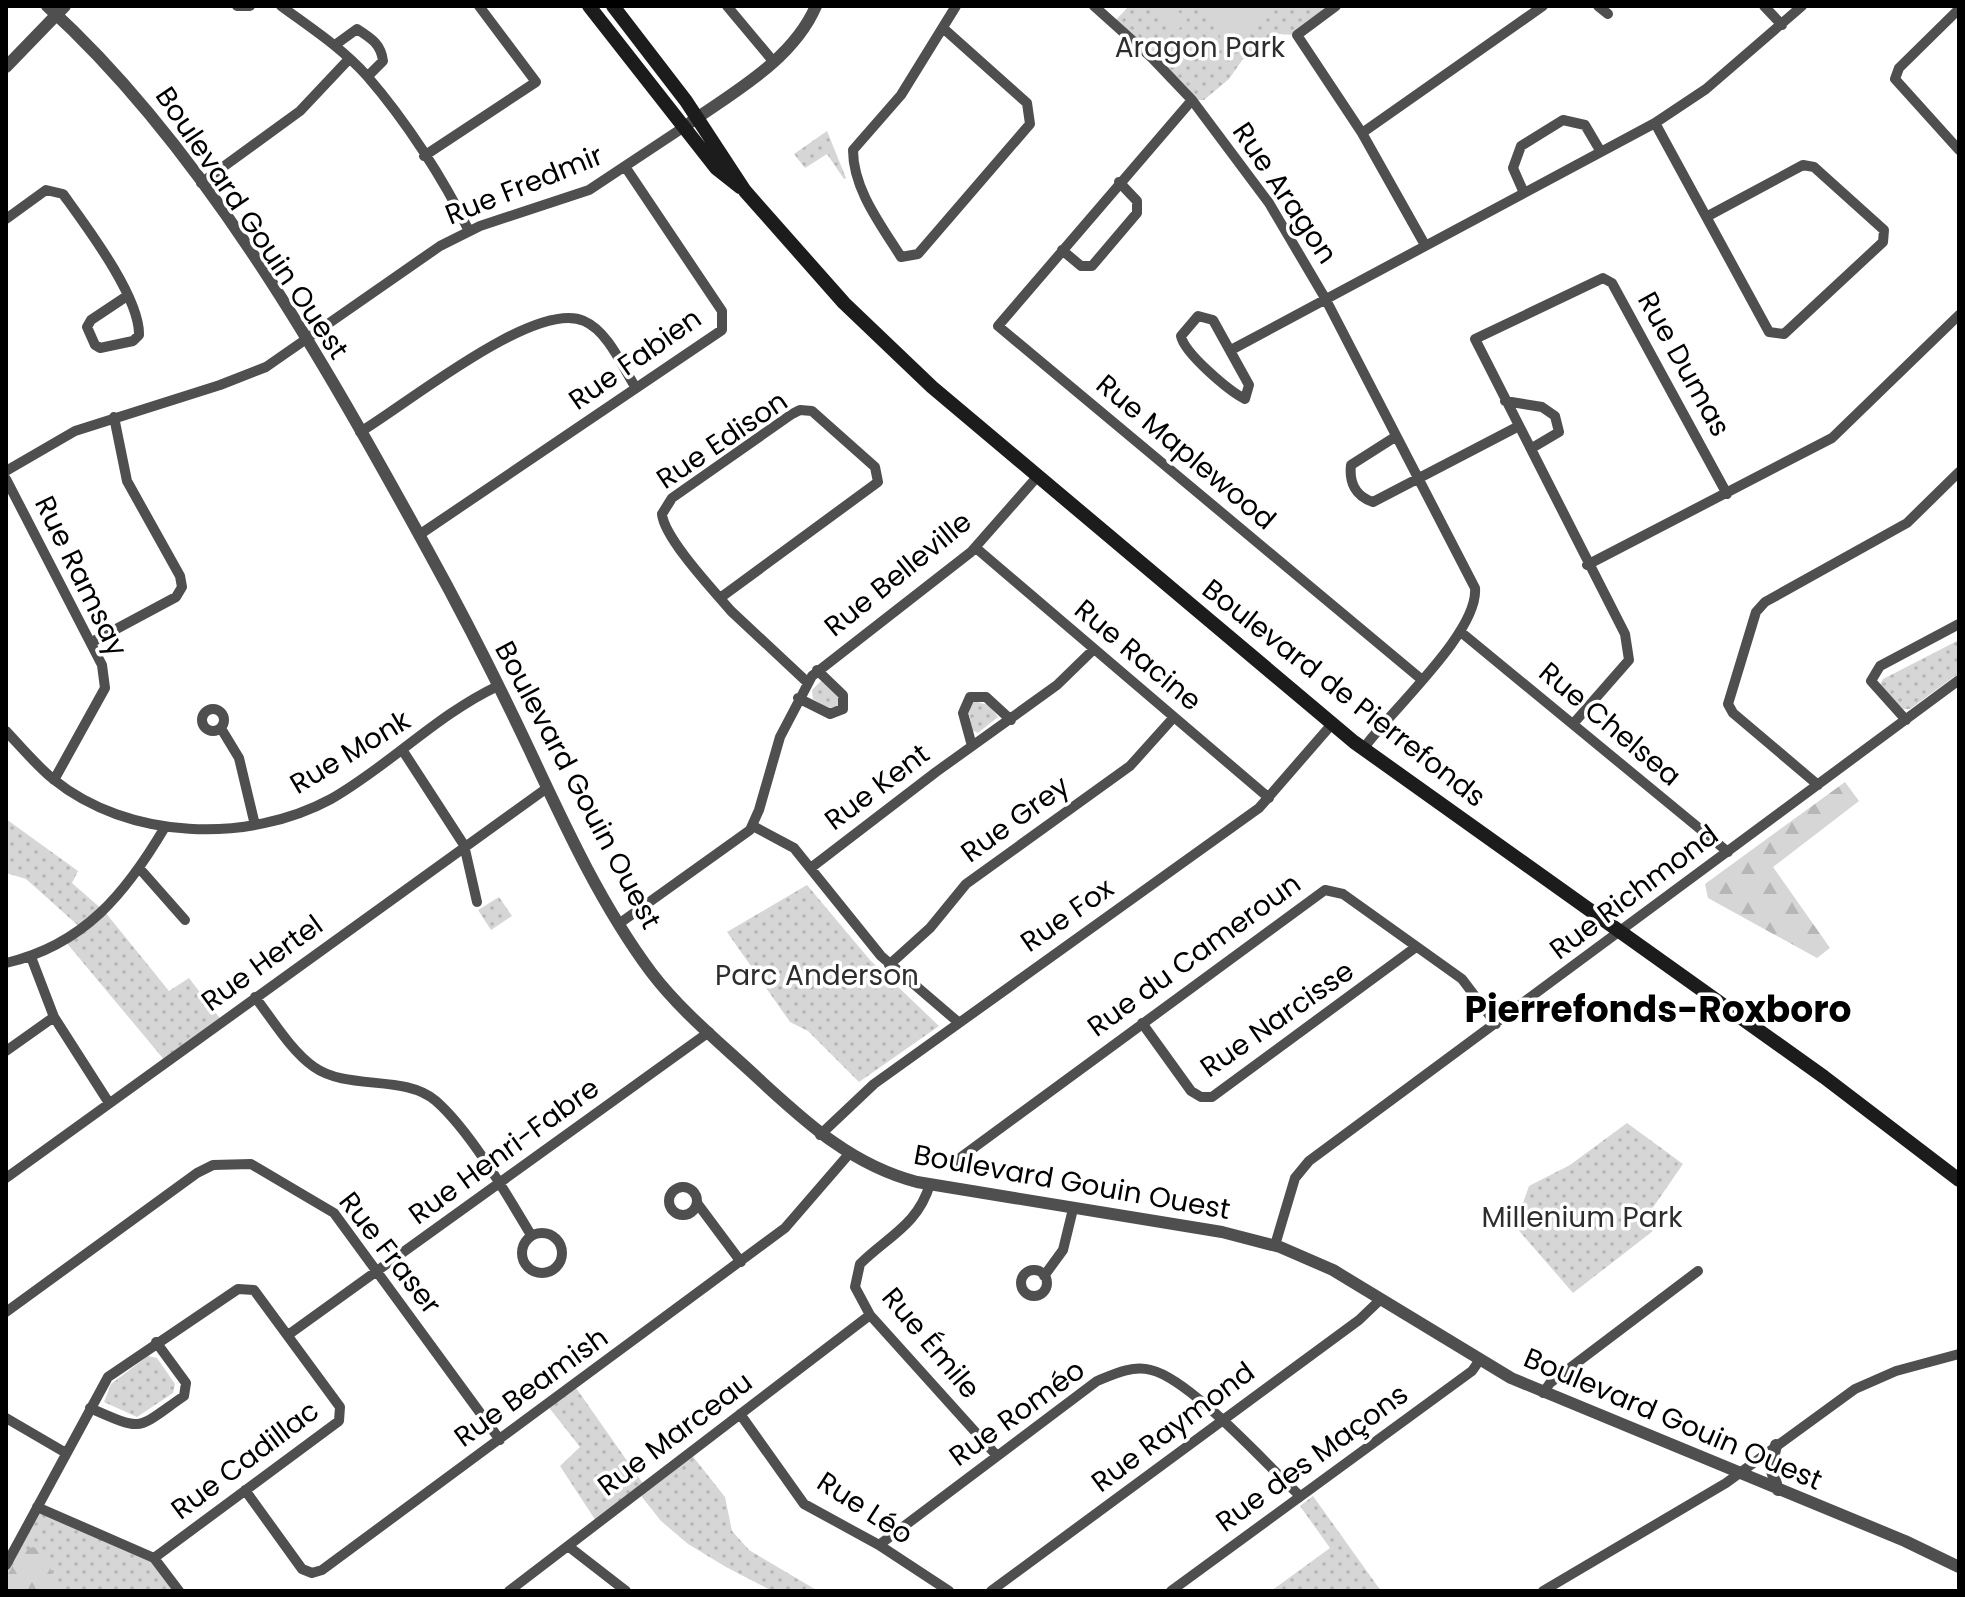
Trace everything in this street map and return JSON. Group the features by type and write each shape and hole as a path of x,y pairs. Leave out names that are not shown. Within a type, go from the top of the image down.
{"main road":[{"name":"Boulevard de Pierrefonds","path":"589,6 716,168 745,191"},
{"name":"Boulevard de Pierrefonds","path":"613,6 697,118 745,191 819,277 888,346 1037,477 1363,749 1824,1077 1959,1180"}],"street":[{"path":"237,6 250,6"},
{"path":"281,6 335,45 368,76 424,156 469,231"},
{"path":"424,156 536,82 479,6"},
{"path":"727,6 773,61"},
{"name":"Rue Fredmir","path":"6,471 44,446 114,417 238,379 272,363 425,256 469,231 563,201 626,168 773,61 800,36 816,6"},
{"path":"943,28 1027,103 1030,124 918,254 909,259 901,257 869,205 853,170 853,150 901,95 956,6"},
{"name":"Rue Aragon","path":"1094,6 1152,58 1192,100 1269,203 1325,298 1475,588 1477,603 1462,633 1363,749"},
{"path":"1336,6 1297,35 1362,133 1425,245"},
{"path":"1362,133 1543,6"},
{"path":"1598,6 1608,14"},
{"path":"1764,6 1782,25"},
{"path":"1231,350 1655,123 1706,89 1802,6"},
{"path":"6,67 56,9"},
{"name":"Boulevard Gouin Ouest","path":"56,9 128,87 201,183 307,340 419,535 547,788 620,923 654,976 820,1135 880,1170 930,1184 1222,1232 1275,1245 1324,1266 1479,1361 1543,1393 1959,1567"},
{"path":"1959,9 1899,68 1895,79 1959,150"},
{"path":"335,45 357,29 373,39 382,51 383,61 368,76"},
{"path":"201,183 293,117 349,59"},
{"name":"Rue Maplewood","path":"1192,100 998,326 1421,679"},
{"path":"1524,193 1513,168 1521,146 1563,120 1585,125 1601,152"},
{"path":"1655,123 1769,332 1775,336 1784,334 1883,242 1884,230 1814,167 1803,165 1708,216"},
{"name":"Rue Fabien","path":"419,535 722,330 722,311 626,168"},
{"path":"1062,250 1081,266 1092,266 1137,213 1137,201 1119,182"},
{"path":"6,219 46,190 63,194 108,258 127,296 139,335 133,341 100,348 95,345 87,327 91,320 127,296"},
{"name":"Rue Dumas","path":"1573,724 1629,660 1625,634 1587,565 1532,448 1475,339 1603,278 1612,283 1727,494"},
{"path":"360,432 506,336 566,315 587,322 602,336 636,388"},
{"path":"1587,565 1832,438 1959,315"},
{"path":"1198,316 1207,316 1231,350 1249,385 1245,399 1206,368 1182,343 1181,336 1198,316"},
{"path":"1505,401 1542,407 1555,416 1559,432 1532,448"},
{"name":"Rue Edison","path":"720,598 878,482 875,467 812,411 796,412 664,507 664,526 720,598 759,640 807,682"},
{"path":"92,642 176,597 182,587 180,576 127,481 114,417"},
{"path":"1395,437 1351,465 1350,479 1361,498 1373,502 1519,426"},
{"path":"1818,785 1733,713 1728,704 1756,612 1765,602 1907,523 1959,472"},
{"name":"Rue Belleville","path":"753,826 776,746 807,682 817,670 976,548 1037,477"},
{"name":"Rue Ramsay","path":"6,479 102,665 105,688 54,780"},
{"name":"Rue Racine","path":"976,548 1269,798"},
{"path":"1906,720 1871,681 1873,673 1880,666 1959,624"},
{"name":"Rue Chelsea","path":"1462,633 1728,852"},
{"name":"Rue Kent","path":"812,867 1068,676 1094,649"},
{"name":"Rue Belleville","path":"798,698 830,714 843,709 843,695 817,670"},
{"name":"Rue Richmond","path":"1275,1245 1295,1178 1305,1164 1959,680"},
{"name":"Rue Monk","path":"6,731 54,780 105,809 165,827 214,829 255,825 286,817 331,798 498,686"},
{"name":"Rue Kent","path":"972,746 963,713 970,697 986,697 1011,720"},
{"name":"Rue Grey","path":"889,965 930,928 966,884 1126,769 1174,717"},
{"name":"Rue Fox","path":"820,1135 856,1098 1269,798 1332,724"},
{"path":"222,730 239,758 255,825"},
{"path":"403,751 464,845 477,902"},
{"name":"Rue Hertel","path":"6,1178 547,788"},
{"path":"620,923 753,826 783,839 812,867 889,965 958,1022"},
{"path":"6,963 31,957 96,920 140,869 165,827"},
{"path":"140,869 185,920"},
{"name":"Rue du Cameroun","path":"953,1163 1325,890 1339,891 1462,979 1496,1024"},
{"name":"Rue Narcisse","path":"1142,1023 1191,1091 1201,1097 1212,1097 1416,947"},
{"path":"31,957 54,1017 109,1103"},
{"path":"255,997 314,1067 346,1078 420,1092 436,1101 500,1184 531,1235"},
{"path":"6,1051 54,1017"},
{"name":"Rue Henri-Fabre","path":"288,1335 709,1032"},
{"name":"Rue Beamish","path":"245,1490 302,1569 312,1573 322,1570 785,1228 849,1154"},
{"name":"Rue Fraser","path":"6,1312 197,1173 213,1165 234,1162 251,1164 321,1202 334,1213 500,1440"},
{"name":"Rue Émile","path":"930,1184 924,1203 909,1225 860,1264 855,1287 870,1315 997,1456"},
{"path":"697,1203 741,1262"},
{"path":"1044,1276 1055,1266 1066,1244 1073,1209"},
{"path":"544,1232 560,1243 561,1262 551,1271 531,1270 523,1259 523,1246 531,1235 544,1232"},
{"path":"1543,1393 1550,1383 1698,1271"},
{"name":"Rue Cadillac","path":"6,1565 108,1377 238,1289 254,1290 340,1407 339,1421 154,1558"},
{"name":"Rue Raymond","path":"991,1591 1351,1327 1381,1299"},
{"name":"Rue Marceau","path":"509,1591 870,1315"},
{"path":"90,1408 132,1426 143,1425 184,1396 186,1383 156,1342"},
{"path":"1543,1591 1738,1474 1860,1386 1896,1371 1959,1354"},
{"name":"Rue des Maçons","path":"1171,1591 1472,1371 1479,1361"},
{"name":"Rue Roméo","path":"879,1545 1097,1381 1125,1370 1149,1369 1169,1376 1221,1420 1299,1495"},
{"name":"Rue Léo","path":"740,1414 804,1504 879,1545 949,1591"},
{"path":"6,1418 66,1453"},
{"path":"1776,1445 1771,1468 1778,1490"},
{"path":"37,1507 154,1558 179,1591"},
{"path":"568,1546 626,1591"}],"green space":[{"name":"Aragon Park","path":"1129,6 1336,6 1297,35 1277,34 1243,59 1229,79 1204,100 1192,100 1113,23"},
{"path":"1173,6 1187,20 1176,32 1150,7"},
{"path":"1280,6 1233,42 1222,39 1201,8"},
{"path":"1199,32 1224,57 1213,68 1188,44"},
{"path":"827,131 844,179 827,154 805,168 794,154"},
{"path":"1959,640 1959,673 1910,709 1903,709 1880,685 1883,679"},
{"path":"821,681 839,698 838,707 827,708 813,699 812,690"},
{"path":"973,701 989,705 998,717 978,733 972,730 969,713"},
{"path":"1845,782 1859,801 1773,867 1830,948 1817,958 1708,898 1705,884"},
{"path":"6,819 78,871 72,883 105,912 169,991 189,978 222,1021 166,1062 65,941 82,929 26,879 6,873"},
{"name":"Parc Anderson","path":"807,885 870,960 939,1026 859,1082 808,1031 790,1022 727,932"},
{"path":"499,897 512,916 491,930 478,910"},
{"name":"Millenium Park","path":"1627,1123 1683,1164 1645,1219 1653,1231 1573,1293 1515,1226 1529,1186 1570,1165"},
{"path":"148,1356 157,1358 175,1384 173,1393 137,1417 104,1402 111,1384"},
{"path":"574,1385 644,1485 596,1521 560,1466 580,1447 547,1405"},
{"path":"691,1454 725,1497 732,1531 749,1550 818,1591 772,1591 688,1544 661,1521 638,1492"},
{"path":"1313,1496 1381,1591 1271,1591 1330,1548 1300,1506"},
{"path":"37,1507 154,1558 179,1591 6,1591 6,1565"},
{"path":"33,1547 48,1552 52,1578 61,1591 6,1591 6,1578 20,1552"}],"district":[{"name":"Pierrefonds-Roxboro","path":"1658,1009"}]}
